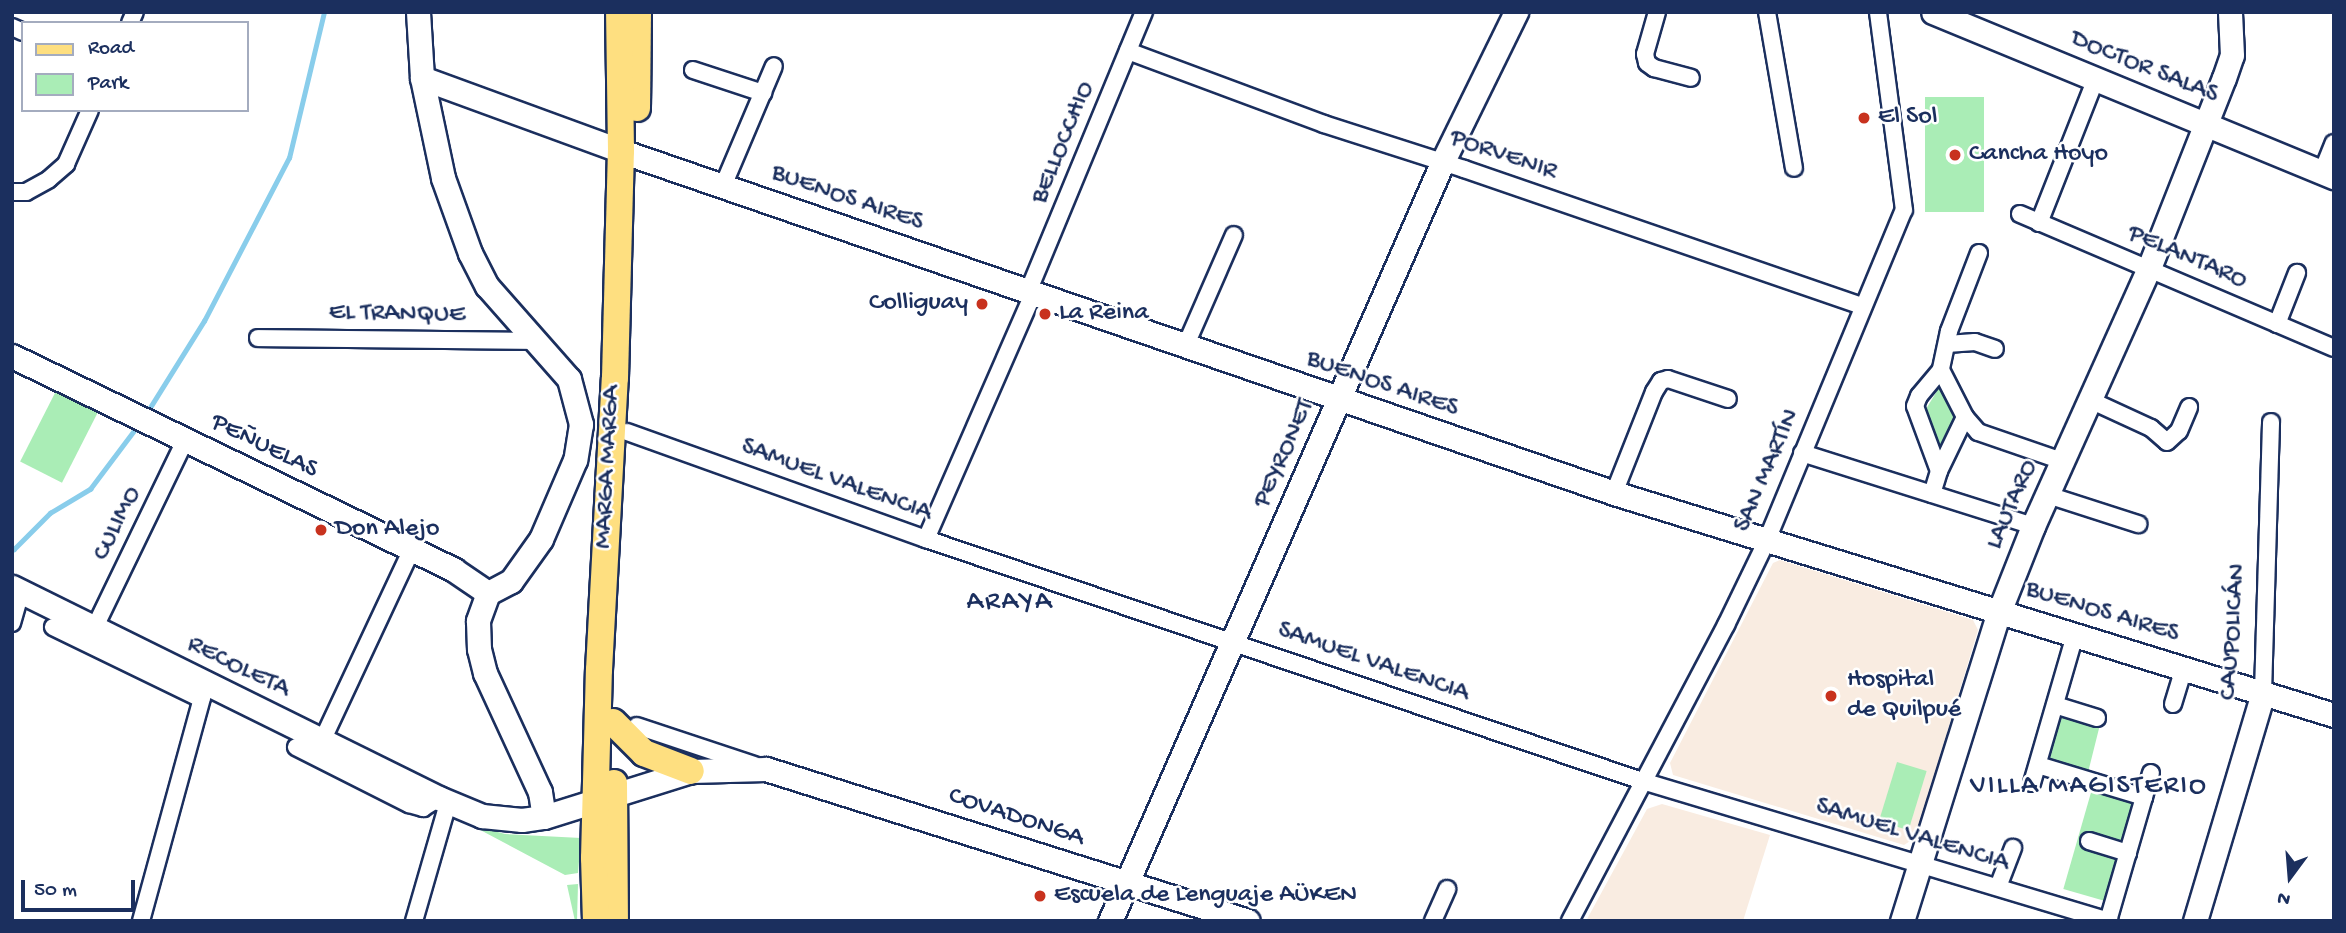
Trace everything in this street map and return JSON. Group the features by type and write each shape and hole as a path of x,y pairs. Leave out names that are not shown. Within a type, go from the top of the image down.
{"main road":[{"path":"418,12 422,78 443,178 470,253 487,286 534,341 559,364 569,379 577,400 581,424 575,460 541,540 511,581 488,593 478,621 479,649 485,673 540,792 544,817"},
{"name":"MARGA MARGA","path":"615,921 605,799 625,724 629,153 619,12"},
{"name":"MARGA MARGA","path":"596,921 605,799 629,153 638,12"},
{"name":"PEYRONET","path":"1110,921 1443,161 1516,12"},
{"name":"DOCTOR SALAS","path":"1933,12 2328,175"},
{"name":"LAUTARO","path":"1902,921 1999,612 2033,526 2149,268 2232,55 2230,12"},
{"name":"BUENOS AIRES","path":"422,78 1339,401 1614,493 2334,715"},
{"name":"PEÑUELAS","path":"12,356 411,551 468,576 488,593"},
{"name":"RECOLETA","path":"17,589 204,691 322,741 444,801 482,816 522,820 544,817 605,799"},
{"name":"CAUPOLICÁN","path":"2195,921 2263,693"},
{"path":"625,724 644,753 691,771"},
{"name":"COVADONGA","path":"605,799 691,771 766,769 1248,921"}],"street":[{"name":"BELLOCCHIO","path":"926,539 1144,12"},
{"path":"1657,12 1645,54 1647,63 1654,68 1691,78"},
{"path":"1767,12 1794,168"},
{"name":"SAN MARTÍN","path":"1570,921 1726,625 1767,540 1904,210 1878,12"},
{"name":"PORVENIR","path":"1128,51 1324,124 1443,161 1863,306"},
{"path":"723,186 774,66"},
{"path":"693,69 763,93"},
{"path":"2039,223 2096,78"},
{"path":"12,192 26,192 49,180 66,164 89,112"},
{"path":"2328,175 2334,143"},
{"name":"PELANTARO","path":"2020,214 2334,348"},
{"path":"1185,347 1234,235"},
{"path":"1939,471 1915,406 1919,396 1941,370 1949,331 1979,253"},
{"path":"2277,324 2297,273"},
{"name":"EL TRANQUE","path":"258,338 534,341"},
{"path":"1947,344 1975,342 1995,349"},
{"path":"1941,370 1965,417 1978,432 2062,461"},
{"path":"1614,493 1654,392 1661,381 1668,379 1728,399"},
{"path":"2090,400 2151,428 2167,442 2179,431 2189,407"},
{"path":"1932,494 1939,471 1965,417"},
{"name":"CAUPOLICÁN","path":"2263,693 2271,422"},
{"name":"SAMUEL VALENCIA","path":"627,432 926,539 1642,781 2108,921"},
{"name":"CULIMO","path":"94,629 186,439"},
{"path":"1802,453 2033,526"},
{"path":"2048,495 2138,524"},
{"path":"322,741 411,551"},
{"path":"12,623 17,589"},
{"name":"RECOLETA","path":"52,627 204,691"},
{"path":"2032,783 2076,635"},
{"path":"2173,704 2184,668"},
{"path":"141,921 204,691"},
{"path":"2055,705 2097,718"},
{"name":"COVADONGA","path":"625,724 766,769"},
{"name":"RECOLETA","path":"296,747 409,804 424,808 444,801"},
{"path":"2038,765 2144,797"},
{"path":"2108,921 2151,773"},
{"path":"414,921 444,801"},
{"path":"2089,841 2128,853"},
{"path":"1998,887 2013,848"},
{"path":"1433,921 1447,889"}],"shaded area":[{"name":"Hospital de Quilpué","path":"1780,560 1973,620 1978,630 1915,838 1904,845 1673,775 1670,763 1773,563"},
{"path":"1662,804 1770,835 1743,921 1586,921 1647,809"}],"green space":[{"name":"Cancha Hoyo","path":"1925,97 1984,97 1984,212 1925,212"},
{"path":"1940,386 1957,415 1939,454 1926,409"},
{"path":"56,391 98,412 62,483 20,461"},
{"path":"2058,711 2101,722 2089,770 2046,760"},
{"path":"1897,762 1927,771 1909,830 1879,821"},
{"path":"2092,789 2136,802 2108,902 2063,889"},
{"path":"469,824 505,834 581,838 578,873 565,875"},
{"path":"578,884 577,921 575,921 567,885"}],"waterway":[{"path":"146,414 204,321 289,158 324,12"},
{"path":"12,547 14,549 50,513 90,489 139,424"}],"place":[{"name":"El Sol","path":"1864,118"},
{"name":"Cancha Hoyo","path":"1955,155"},
{"name":"Colliguay","path":"982,304"},
{"name":"La Reina","path":"1045,314"},
{"name":"Don Alejo","path":"321,530"},
{"name":"Hospital de Quilpué","path":"1831,696"},
{"name":"Escuela de Lenguaje AÜKEN","path":"1040,896"}],"district":[{"name":"ARAYA","path":"1010,603"},
{"name":"VILLA MAGISTERIO","path":"2089,787"}]}
